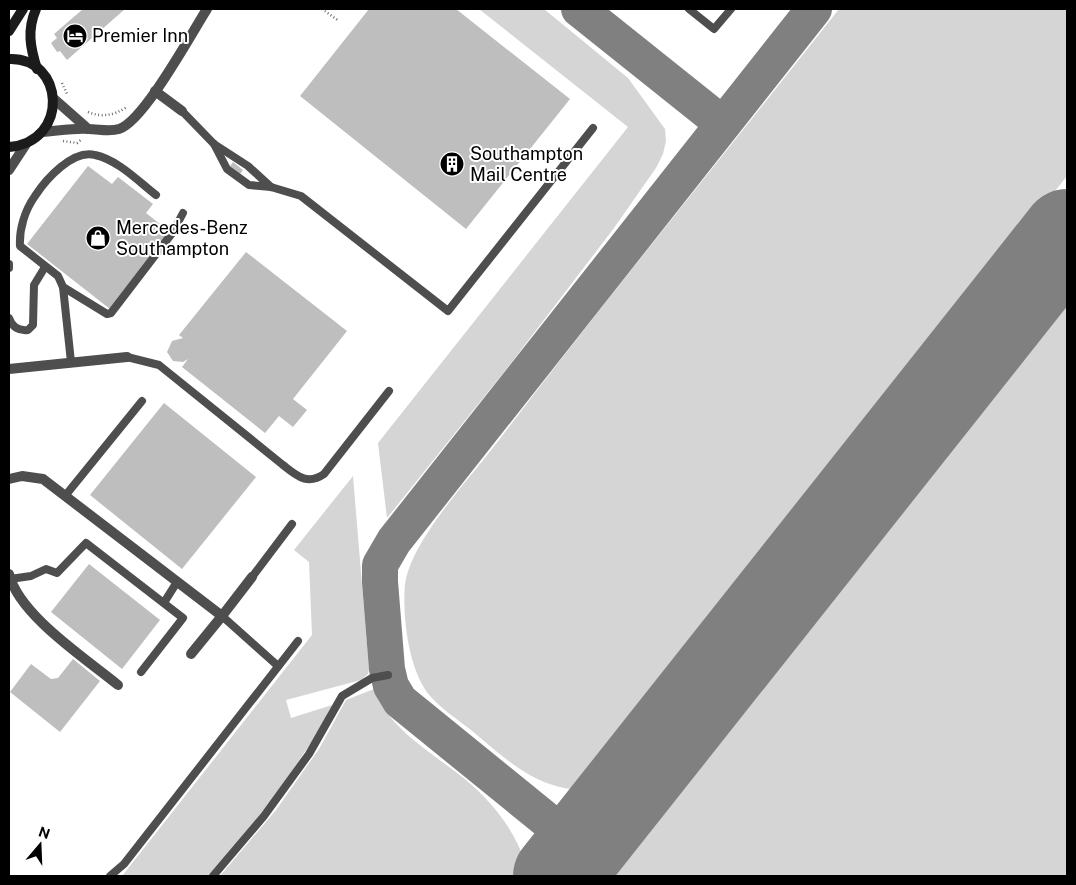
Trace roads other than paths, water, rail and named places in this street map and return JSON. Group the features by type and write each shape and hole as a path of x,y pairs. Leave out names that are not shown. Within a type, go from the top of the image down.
{"street":[{"path":"9,31 22,9"},
{"path":"9,170 26,144 42,132 53,110 51,87 37,68 30,48 30,32 36,9"},
{"path":"42,132 87,128 111,131 122,128 132,121 155,91 207,9"},
{"path":"9,59 27,62 37,68"},
{"path":"155,91 182,110"},
{"path":"53,98 87,128"},
{"path":"9,147 26,144"},
{"path":"9,370 126,357"},
{"path":"9,479 22,476 43,479 222,616"},
{"path":"9,577 12,588 38,619 118,685"},
{"path":"191,654 252,577"}],"lane":[{"path":"689,9 714,29 731,9"},
{"path":"182,110 214,144 242,162 271,187"},
{"path":"214,144 227,169 249,185 271,187 302,196 448,311 593,128"},
{"path":"71,362 63,287 58,276 20,246 19,236 24,219 35,196 52,176 84,154 94,154 107,159 156,195"},
{"path":"63,287 107,314 111,313 173,232 183,213"},
{"path":"9,318 11,323 23,330 28,330 33,325 34,285 45,267"},
{"path":"126,357 158,365 282,465 302,478 310,480 324,474 389,391"},
{"path":"65,496 142,401"},
{"path":"252,577 292,524"},
{"path":"9,577 31,576 46,569 58,574 86,543 183,618 141,672"},
{"path":"164,602 177,582"},
{"path":"222,616 278,666"},
{"path":"110,876 124,864 298,641"},
{"path":"213,876 264,816 309,754 342,696 372,678 388,675"}],"place":[{"name":"Premier Inn","path":"75,36"},
{"name":"Southampton Mail Centre","path":"452,164"},
{"name":"Mercedes-Benz Southampton","path":"98,238"}]}
